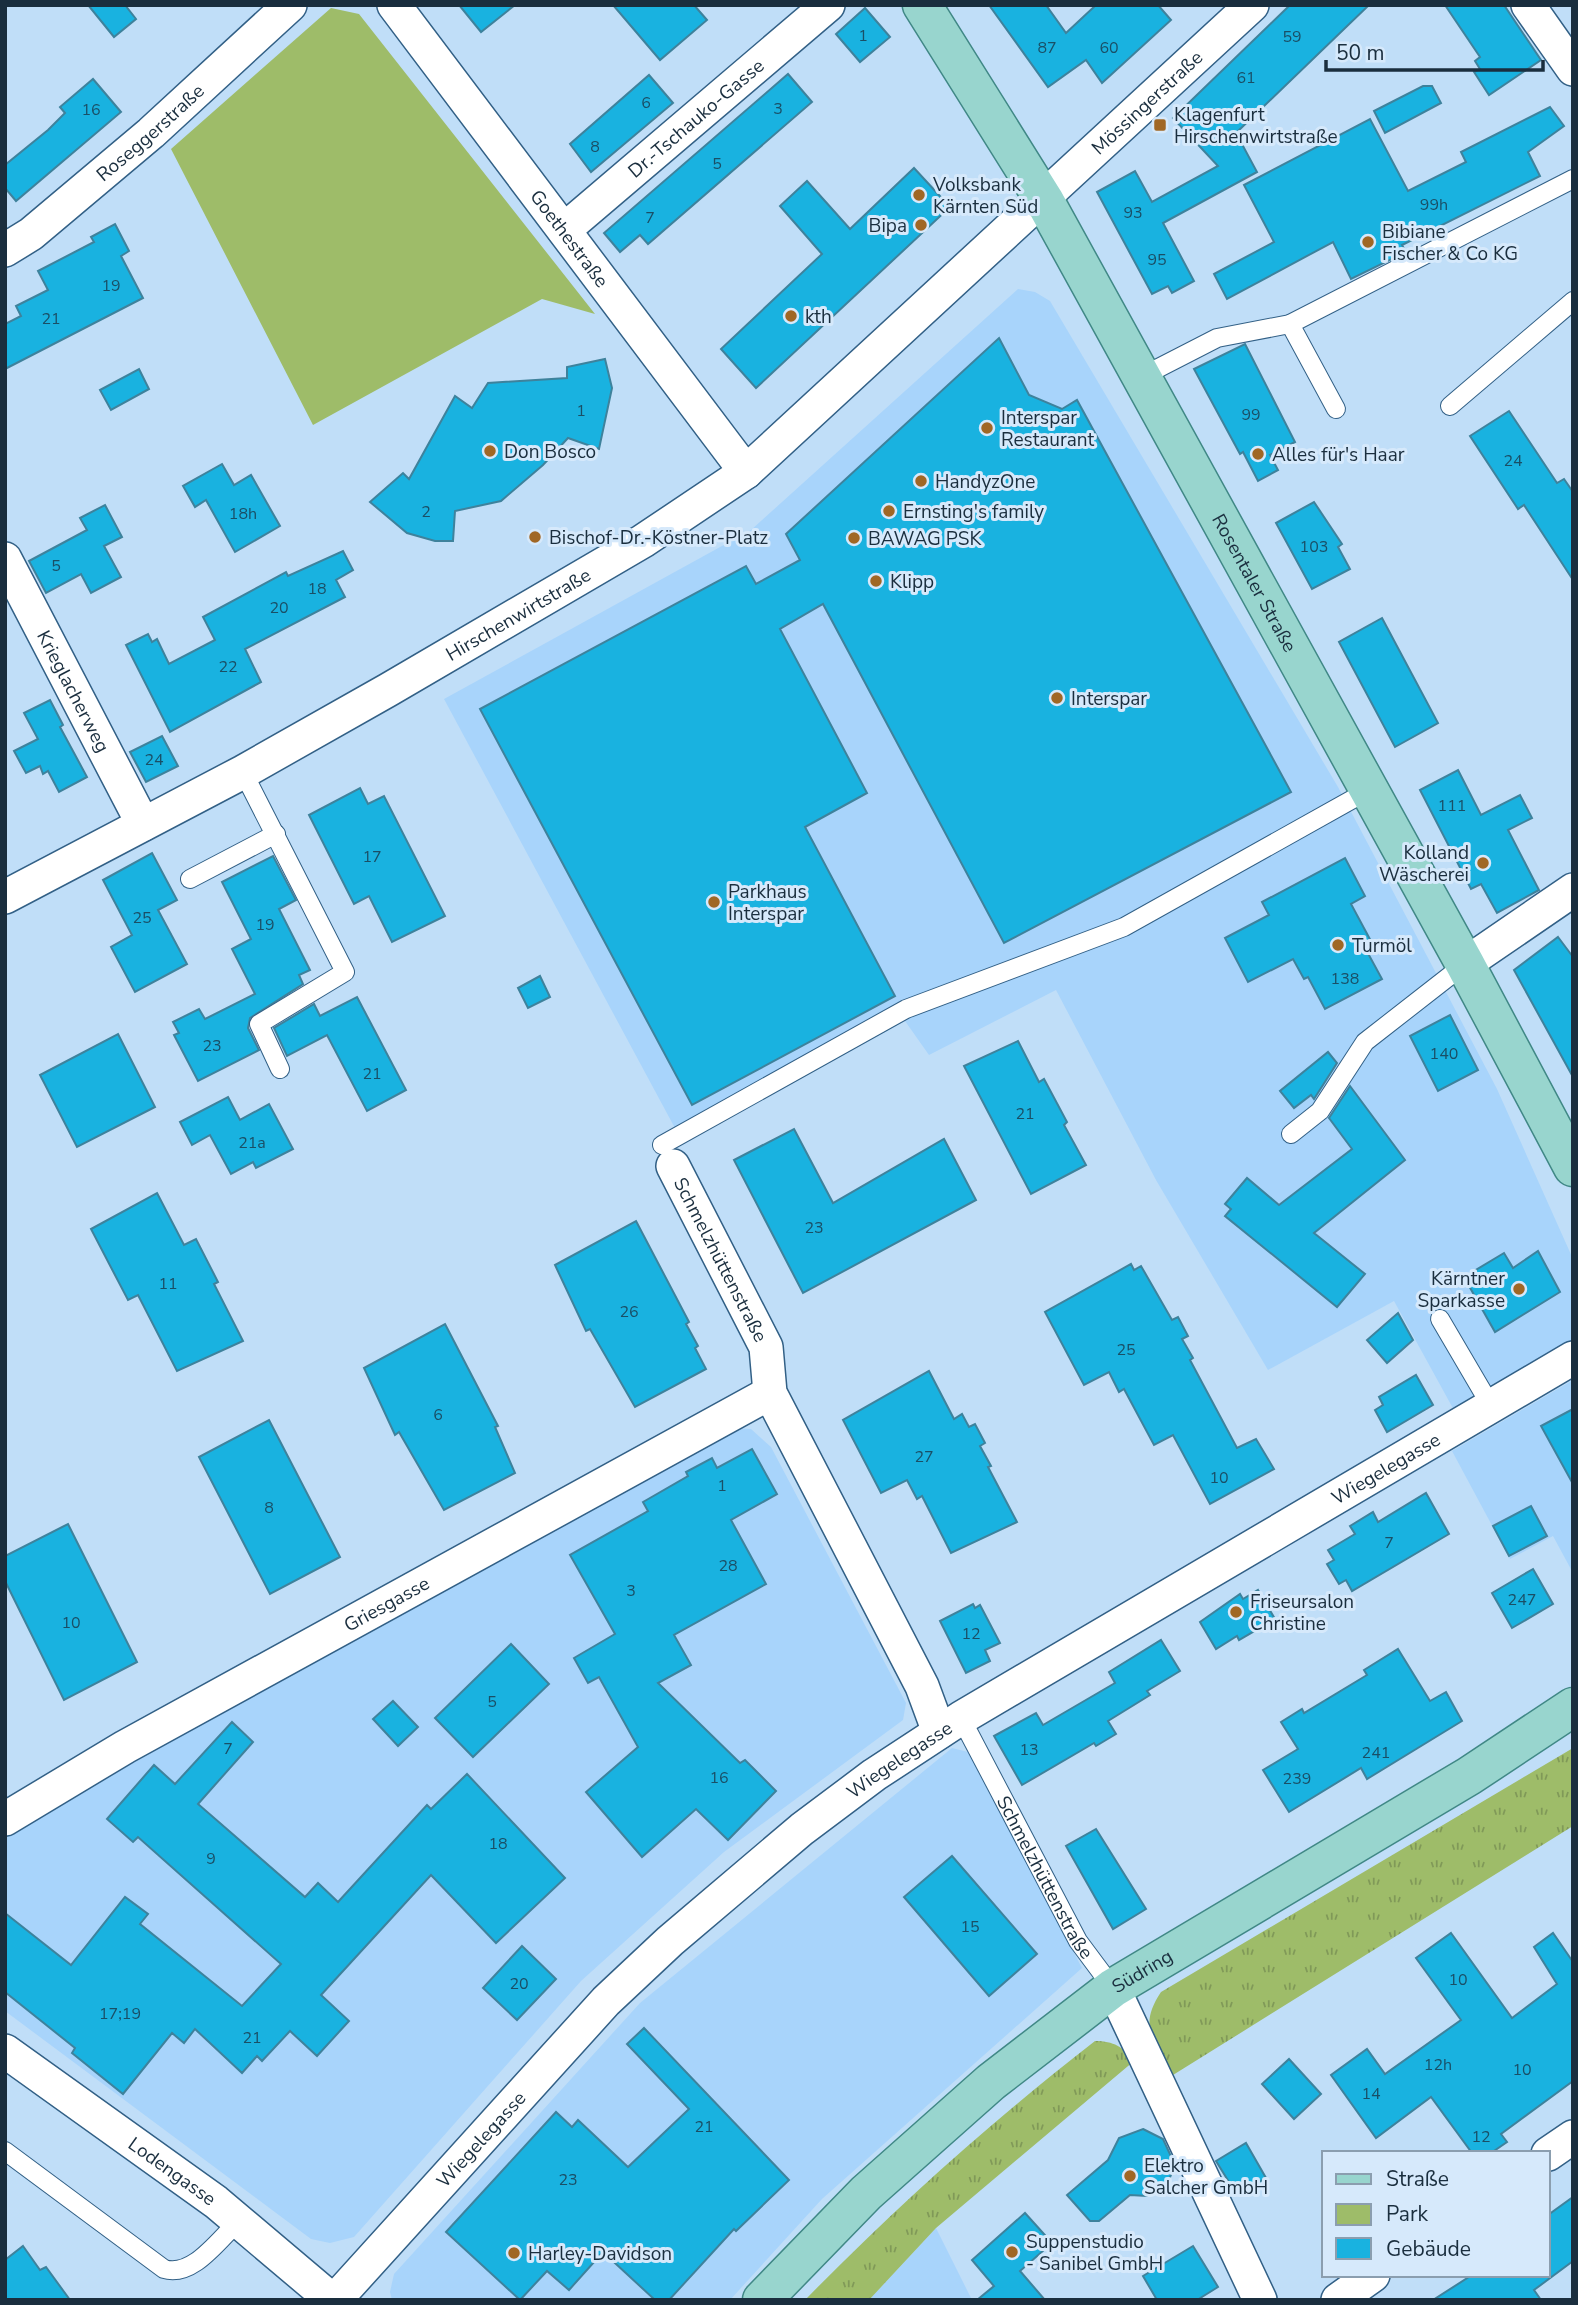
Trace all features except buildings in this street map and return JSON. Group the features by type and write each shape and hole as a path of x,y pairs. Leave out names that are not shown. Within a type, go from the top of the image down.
{"main road":[{"name":"Rosentaler Straße","path":"922,5 1044,200 1370,790 1573,1167"},
{"name":"Südring","path":"762,2300 866,2193 990,2082 1113,1987 1457,1783 1573,1707"}],"street":[{"name":"Roseggerstraße","path":"5,250 31,234 151,134 289,5"},
{"name":"Goethestraße","path":"394,5 746,472"},
{"name":"Dr.-Tschauko-Gasse","path":"564,230 828,5"},
{"name":"Mössingerstraße","path":"1044,200 1252,5"},
{"path":"1528,5 1573,69"},
{"name":"Hirschenwirtstraße","path":"5,897 243,772 631,548 746,472 1044,200"},
{"name":"Krieglacherweg","path":"5,559 143,824"},
{"path":"1465,964 1573,890"},
{"name":"Schmelzhüttenstraße","path":"668,1156 766,1347 770,1393 922,1686 950,1725"},
{"name":"Wiegelegasse","path":"333,2300 606,2001 802,1829 874,1775 950,1725 1573,1358"},
{"name":"Griesgasse","path":"5,1819 125,1747 770,1393"},
{"name":"Schmelzhüttenstraße","path":"1113,1987 1260,2300"},
{"name":"Lodengasse","path":"5,2051 239,2221 333,2300"},
{"path":"1550,2153 1573,2137"},
{"path":"1338,2300 1370,2277"}],"lane":[{"path":"1141,377 1217,338 1290,324 1573,179"},
{"path":"1450,407 1573,301"},
{"path":"1290,324 1336,409"},
{"path":"243,772 345,972 259,1024 280,1069"},
{"path":"668,1156 906,1009 1124,927 1370,790"},
{"path":"190,879 276,834"},
{"path":"1291,1134 1320,1111 1365,1042 1465,964"},
{"path":"1440,1319 1490,1406"},
{"name":"Schmelzhüttenstraße","path":"950,1725 1078,1941 1113,1987"},
{"path":"5,2151 164,2269 175,2272 188,2269 239,2221"}],"shaded area":[{"path":"1018,289 1035,292 1050,301 1338,787 1497,1089 1573,1259 1573,1342 1455,1412 1394,1301 1268,1370 1156,1180 1056,990 929,1055 905,1021 683,1143 444,699 751,530"},
{"path":"1573,1380 1573,1573 1553,1536 1510,1559 1452,1451"},
{"path":"735,1428 751,1429 771,1447 906,1703 903,1720 724,1852 581,1981 354,2237 330,2243 311,2239 5,2011 5,1839 25,1823"},
{"path":"952,1748 968,1752 1082,1968 822,2199 730,2300 392,2300 390,2292 394,2274 640,2003"},
{"path":"936,2228 972,2300 869,2300"}],"green space":[{"path":"331,8 359,14 595,314 542,299 313,425 171,149"},
{"path":"1573,1748 1573,1826 1173,2075 1151,2034 1150,2015 1161,1992"},
{"path":"1095,2041 1118,2046 1134,2061 936,2228 869,2300 805,2300 946,2165"}],"place":[{"name":"Klagenfurt Hirschenwirtstraße","path":"1160,125"},
{"name":"Volksbank Kärnten Süd","path":"919,195"},
{"name":"Bipa","path":"921,225"},
{"name":"Bibiane Fischer & Co KG","path":"1368,242"},
{"name":"kth","path":"791,316"},
{"name":"Interspar Restaurant","path":"987,428"},
{"name":"Don Bosco","path":"490,451"},
{"name":"Alles für's Haar","path":"1258,454"},
{"name":"HandyzOne","path":"921,481"},
{"name":"Ernsting's family","path":"889,511"},
{"name":"Bischof-Dr.-Köstner-Platz","path":"535,537"},
{"name":"BAWAG PSK","path":"854,538"},
{"name":"Klipp","path":"876,581"},
{"name":"Interspar","path":"1057,698"},
{"name":"Kolland Wäscherei","path":"1483,863"},
{"name":"Parkhaus Interspar","path":"714,902"},
{"name":"Turmöl","path":"1338,945"},
{"name":"Kärntner Sparkasse","path":"1519,1289"},
{"name":"Friseursalon Christine","path":"1236,1612"},
{"name":"Elektro Salcher GmbH","path":"1130,2176"},
{"name":"Suppenstudio - Sanibel GmbH","path":"1012,2252"},
{"name":"Harley-Davidson","path":"514,2253"}]}
